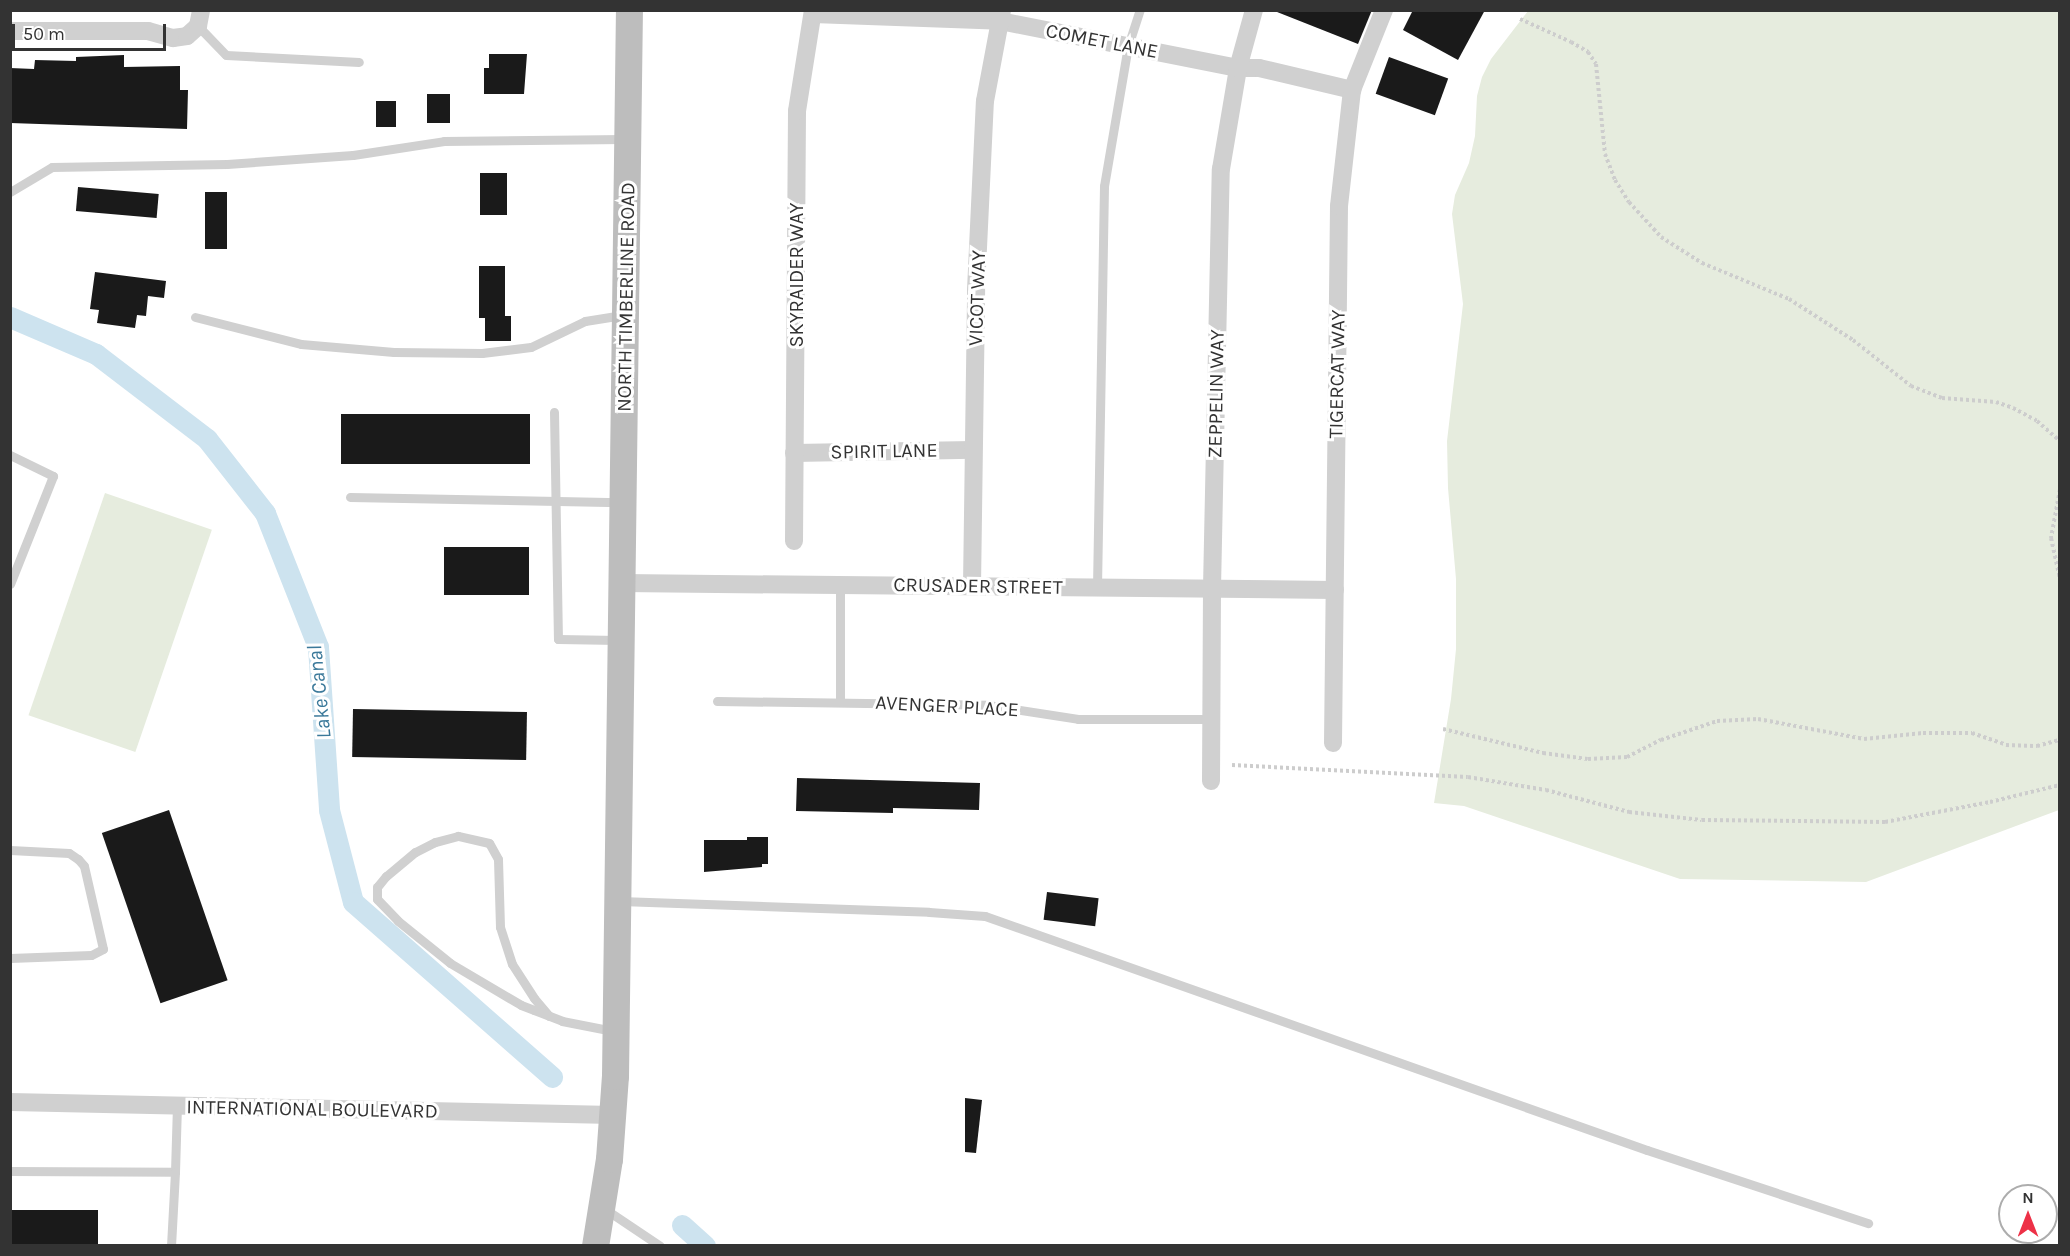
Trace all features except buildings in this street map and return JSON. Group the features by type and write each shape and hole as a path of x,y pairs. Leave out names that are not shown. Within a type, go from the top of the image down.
{"main road":[{"name":"NORTH TIMBERLINE ROAD","path":"595,1245 603,1208 613,1116 616,1031 629,10"}],"street":[{"name":"ZEPPELIN WAY","path":"1211,781 1212,588 1221,168 1238,68 1254,10"},
{"name":"TIGERCAT WAY","path":"1333,743 1339,206 1352,90 1384,10"},
{"name":"COMET LANE","path":"813,12 1001,16 1128,46 1238,68 1259,68 1352,90"},
{"name":"SKYRAIDER WAY","path":"794,541 797,111 813,12"},
{"name":"VICOT WAY","path":"972,586 976,290 985,101 1001,16"},
{"path":"10,31 148,31 173,38 187,36 200,18"},
{"name":"SPIRIT LANE","path":"794,453 974,450"},
{"name":"CRUSADER STREET","path":"622,583 1335,590"},
{"name":"INTERNATIONAL BOULEVARD","path":"10,1102 613,1116"}],"lane":[{"path":"1097,587 1104,186 1128,46 1140,10"},
{"path":"200,18 226,55 359,62"},
{"path":"10,192 52,167 227,164 353,155 444,141 628,139"},
{"path":"195,316 301,344 394,352 482,353 531,347 585,321 625,315"},
{"path":"554,411 558,639 621,640"},
{"path":"10,455 53,476 10,584"},
{"path":"350,497 623,502"},
{"path":"840,585 840,702"},
{"name":"AVENGER PLACE","path":"717,701 988,705 1078,719 1212,719"},
{"path":"549,1016 512,964 500,927 498,859 489,843 458,837 435,842 415,852 386,876 377,887 378,899 398,921 450,963 521,1005 549,1016 616,1031"},
{"path":"10,850 69,853 78,859 84,866 103,949 91,955 10,958"},
{"path":"617,901 985,916 1613,1138 1868,1223"},
{"path":"171,1245 177,1106"},
{"path":"10,1171 175,1172"},
{"path":"603,1208 660,1245"}],"path":[{"path":"1520,19 1571,42 1587,52 1596,64 1605,154 1615,180 1629,202 1661,237 1702,263 1790,299 1854,340 1911,386 1942,398 1996,402 2013,408 2037,421 2060,441"},
{"path":"2060,489 2051,538 2060,579"},
{"path":"1443,729 1543,753 1588,759 1627,757 1661,740 1717,721 1758,719 1864,739 1923,733 1972,733 2006,745 2037,746 2060,740"},
{"path":"1232,765 1468,777 1546,790 1629,812 1713,821 1885,822 1990,802 2060,785"}],"shaded area":[{"path":"1528,11 2059,11 2059,810 1866,882 1680,879 1464,806 1434,803 1451,699 1456,649 1456,579 1448,488 1447,441 1463,304 1452,214 1455,195 1469,163 1475,136 1477,96 1482,77 1491,59"},
{"path":"105,493 212,530 135,752 28,715"}],"waterway":[{"name":"Lake Canal","path":"10,317 96,354 207,439 265,513 318,647 329,810 353,902 552,1077"},
{"name":"Lake Canal","path":"682,1225 705,1246"}]}
